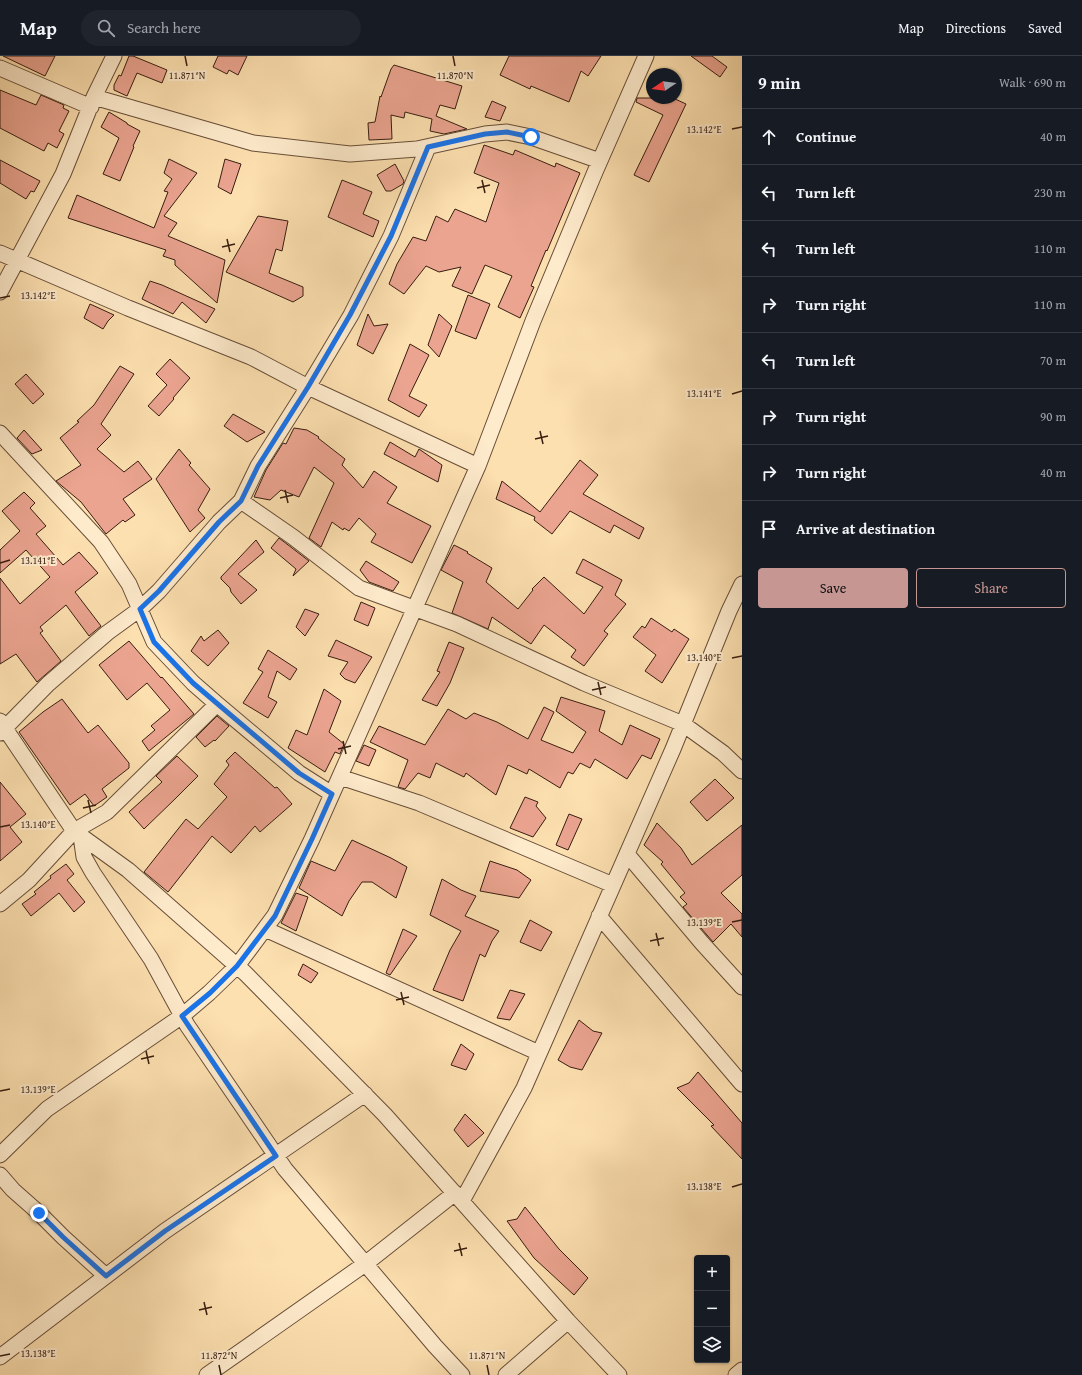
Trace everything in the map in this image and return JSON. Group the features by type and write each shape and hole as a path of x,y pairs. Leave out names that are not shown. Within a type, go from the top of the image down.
{"street":[{"path":"0,292 63,174 114,56"},
{"path":"0,1155 47,1109 182,1016 210,993 237,966 275,916 340,777 478,466 533,321 646,56"},
{"path":"0,68 93,102 253,143 350,154 417,149 485,134 507,132 531,137 600,161"},
{"path":"428,147 391,236 350,315 308,387 258,466 241,501 219,522 159,591 140,609 106,633 48,684 2,728 78,834 128,870 237,966 386,1115 568,1321 619,1375"},
{"path":"0,253 128,308 251,357 308,387 478,466"},
{"path":"0,433 101,542 129,584 154,642 193,683 217,704 299,773 332,794"},
{"path":"241,501 360,588 457,624 584,683 683,724 723,753 742,771"},
{"path":"208,1375 458,1197 524,1088 627,854 683,724 729,611 742,584"},
{"path":"0,904 78,834 107,812 217,704"},
{"path":"340,777 419,803 613,884"},
{"path":"78,834 84,857 150,959 182,1016 285,1169 435,1346 462,1375"},
{"path":"627,854 702,943 742,987"},
{"path":"599,916 742,1084"},
{"path":"265,929 539,1053"},
{"path":"0,1357 165,1231 365,1094"},
{"path":"0,1176 13,1190 106,1276"},
{"path":"506,1375 568,1321"},
{"path":"736,1375 742,1370"}],"building":[{"path":"3,56 55,56 45,76"},
{"path":"129,56 133,56 167,70 162,83 137,73 127,96 114,90 114,85 119,75 121,76"},
{"path":"218,56 247,56 238,75 229,70 227,74 213,67"},
{"path":"509,56 601,56 588,76 581,71 569,102 531,86 530,89 500,75"},
{"path":"691,56 712,56 727,67 720,77"},
{"path":"394,65 462,86 455,109 440,105 436,116 467,129 444,134 430,131 432,119 405,112 404,118 391,115 392,139 369,140 368,123 375,122 380,96 381,97 391,69"},
{"path":"0,90 36,105 41,95 64,105 63,108 69,111 59,131 64,134 57,148 48,143 44,151 0,128"},
{"path":"637,98 646,98 646,104 682,104 682,102 686,104 649,182 634,175 663,115 636,102"},
{"path":"492,101 506,107 500,121 485,117"},
{"path":"109,112 140,131 120,181 103,174 119,138 101,127"},
{"path":"484,145 513,155 515,150 555,167 556,163 580,173 531,286 534,287 520,318 498,307 512,276 485,265 472,294 452,286 461,267 439,272 426,266 404,294 389,284 397,264 413,237 426,241 436,216 448,222 455,209 486,222 499,183 474,173"},
{"path":"169,159 197,173 164,216 177,223 168,236 225,260 217,303 175,265 175,260 163,256 166,250 68,218 77,195 154,228 168,192 164,191 172,179 164,173"},
{"path":"225,159 241,164 231,194 218,187"},
{"path":"0,160 40,181 34,192 31,191 26,199 0,183"},
{"path":"395,164 404,181 403,184 391,191 386,191 377,175"},
{"path":"342,180 372,192 363,214 379,221 373,237 328,217"},
{"path":"258,216 288,221 282,251 276,249 269,273 303,287 303,296 293,302 226,272"},
{"path":"150,281 215,309 206,323 182,302 173,314 142,299"},
{"path":"468,295 490,304 476,339 455,331"},
{"path":"90,304 114,315 103,329 84,318"},
{"path":"368,314 374,326 388,324 373,354 357,345"},
{"path":"439,314 452,326 439,357 428,345"},
{"path":"410,344 429,355 409,396 427,405 419,417 388,400"},
{"path":"170,359 190,378 159,416 148,406 167,385 156,374"},
{"path":"120,366 134,374 101,424 111,435 97,449 124,472 138,461 152,479 123,499 135,515 125,522 123,520 106,534 81,502 56,481 81,465 60,438 79,422 77,421 94,405"},
{"path":"26,374 44,394 33,404 15,384"},
{"path":"233,414 265,432 247,442 224,426"},
{"path":"294,428 307,430 319,437 318,438 345,459 342,465 363,488 374,471 397,487 387,503 431,526 412,563 371,542 376,534 359,518 349,531 344,528 343,530 332,522 321,547 309,538 334,483 314,467 299,497 281,490 270,500 254,497 266,470 283,443 286,444"},
{"path":"24,430 42,450 32,454 17,438"},
{"path":"390,442 415,457 419,449 442,465 438,482 384,454"},
{"path":"179,449 191,463 189,465 210,489 198,510 205,518 190,532 156,479"},
{"path":"580,460 598,475 583,494 644,528 639,539 614,525 610,533 570,511 552,534 534,520 535,517 496,499 502,481 540,512"},
{"path":"24,492 35,503 30,508 46,526 36,534 63,565 79,552 98,573 75,592 101,626 89,636 66,605 40,627 43,631 40,633 61,661 37,682 16,654 0,664 0,578 20,604 50,577 26,550 0,573 0,550 20,531 2,511"},
{"path":"279,538 309,561 293,576 296,569 271,548"},
{"path":"256,540 264,552 238,574 257,590 241,604 221,577"},
{"path":"454,545 468,552 467,553 492,568 486,582 518,609 533,590 532,589 544,577 584,614 603,587 576,573 583,559 622,580 615,595 626,604 604,631 608,634 584,666 571,657 576,650 544,625 531,644 492,617 488,629 452,613 463,582 441,570"},
{"path":"366,561 399,582 393,591 369,582 360,570"},
{"path":"361,602 375,608 368,626 354,620"},
{"path":"305,609 319,614 305,636 296,627"},
{"path":"651,618 672,632 674,629 689,639 662,683 645,671 656,655 633,637 642,626 645,628"},
{"path":"218,630 229,643 208,666 191,651 201,636 204,641"},
{"path":"336,640 372,657 355,683 345,679 340,674 348,662 328,656"},
{"path":"129,641 194,714 149,751 142,741 155,730 151,726 170,710 147,683 127,700 99,665"},
{"path":"449,642 464,648 450,683 437,706 422,700 440,672 437,671"},
{"path":"268,650 297,669 290,680 277,671 268,697 277,702 268,718 243,703 263,672 258,669"},
{"path":"324,689 341,701 329,732 344,744 340,754 335,752 325,772 288,748 296,730 307,735"},
{"path":"561,697 605,711 599,731 622,745 630,725 660,739 651,759 642,755 627,779 595,759 590,768 580,763 573,774 568,772 560,788 529,769 527,774 508,765 496,795 466,773 464,777 436,763 430,778 418,773 405,789 398,787 408,760 370,742 379,726 425,745 448,709 466,719 474,713 497,722 528,739 544,707 554,712 541,740 573,753 586,732 556,711"},
{"path":"62,699 88,733 98,725 129,763 129,768 102,789 107,797 94,806 85,794 70,805 19,732 43,712"},
{"path":"217,716 229,726 215,741 214,740 205,747 196,737"},
{"path":"364,745 376,750 369,766 356,761"},
{"path":"235,752 275,788 277,787 292,804 260,832 255,826 231,853 212,836 168,892 144,872 186,819 198,829 227,797 214,784 229,765 226,761"},
{"path":"177,756 198,776 144,829 129,812 162,782 156,776"},
{"path":"715,779 734,798 707,821 690,802"},
{"path":"0,782 26,814 10,827 22,842 0,861"},
{"path":"525,797 538,802 536,806 546,818 533,837 510,828"},
{"path":"569,814 582,819 568,850 556,845"},
{"path":"657,823 681,848 692,865 742,825 742,875 721,893 742,914 742,937 731,924 713,942 683,907 687,904 680,897 685,893 661,864 663,862 644,845"},
{"path":"352,840 407,867 396,898 372,882 362,882 349,901 342,916 299,888 311,861 335,871"},
{"path":"490,861 517,870 531,880 519,898 480,891"},
{"path":"66,864 74,874 67,880 85,902 74,912 59,893 31,916 22,904 36,894 34,892 51,878 50,876"},
{"path":"442,879 461,890 476,896 465,916 499,931 492,941 485,957 480,954 463,1001 433,990 450,950 461,931 430,915"},
{"path":"296,893 308,897 296,931 281,923"},
{"path":"530,920 552,932 541,951 520,942"},
{"path":"403,929 417,936 390,975 386,973"},
{"path":"303,964 318,973 311,983 298,975"},
{"path":"510,990 525,994 510,1020 497,1018"},
{"path":"579,1020 593,1031 602,1033 582,1070 570,1067 558,1060"},
{"path":"461,1044 474,1054 466,1070 451,1065"},
{"path":"698,1072 742,1123 742,1159 711,1126 714,1125 677,1088 689,1083"},
{"path":"465,1114 484,1133 468,1147 454,1130"},
{"path":"525,1207 559,1249 588,1278 574,1295 534,1258 507,1221 517,1219"}],"route":[{"path":"39,1213 106,1276 165,1231 276,1156 182,1016 210,993 237,966 275,916 332,794 299,773 193,683 154,642 140,609 159,591 219,522 241,501 258,466 308,387 350,315 391,236 428,147 485,134 507,132 531,137"}]}
